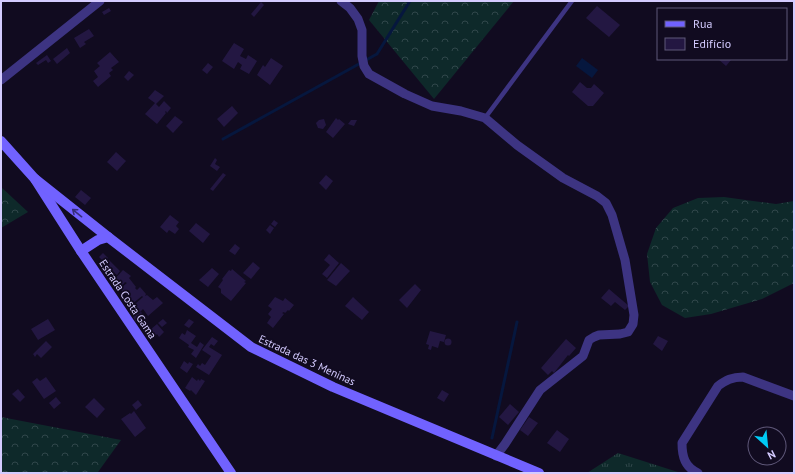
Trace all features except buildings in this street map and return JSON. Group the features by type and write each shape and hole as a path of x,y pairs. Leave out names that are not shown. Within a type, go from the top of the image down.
{"main road":[{"name":"Estrada Costa Gama","path":"1,141 35,179 81,251 231,473"},
{"name":"Estrada das 3 Meninas","path":"35,179 251,347 333,387 539,473"},
{"path":"81,251 98,240 108,237"}],"street":[{"path":"1,80 100,1"},
{"path":"341,1 350,8 358,19 362,30 362,56 364,66 369,74 405,94 432,106 461,111 485,118 517,145 563,178 597,196 606,203 612,214 625,260 634,315 632,324 628,332 599,335 589,340 583,356 540,390 496,456"},
{"path":"698,473 689,468 684,462 682,443 718,386 726,380 735,377 743,377 794,396"}],"lane":[{"path":"485,118 572,1"}],"green space":[{"path":"379,1 514,1 434,99 369,20"},
{"path":"1,187 28,212 1,228"},
{"path":"724,197 776,204 794,201 794,283 762,299 711,314 685,318 662,305 650,282 647,254 656,228 673,208 698,198"},
{"path":"1,417 121,440 98,472 95,473 1,473"},
{"path":"618,453 681,473 587,473"}],"water":[{"path":"582,58 598,70 592,78 576,66"}],"waterway":[{"path":"223,139 377,54 410,1"},
{"path":"492,438 517,322"}]}
